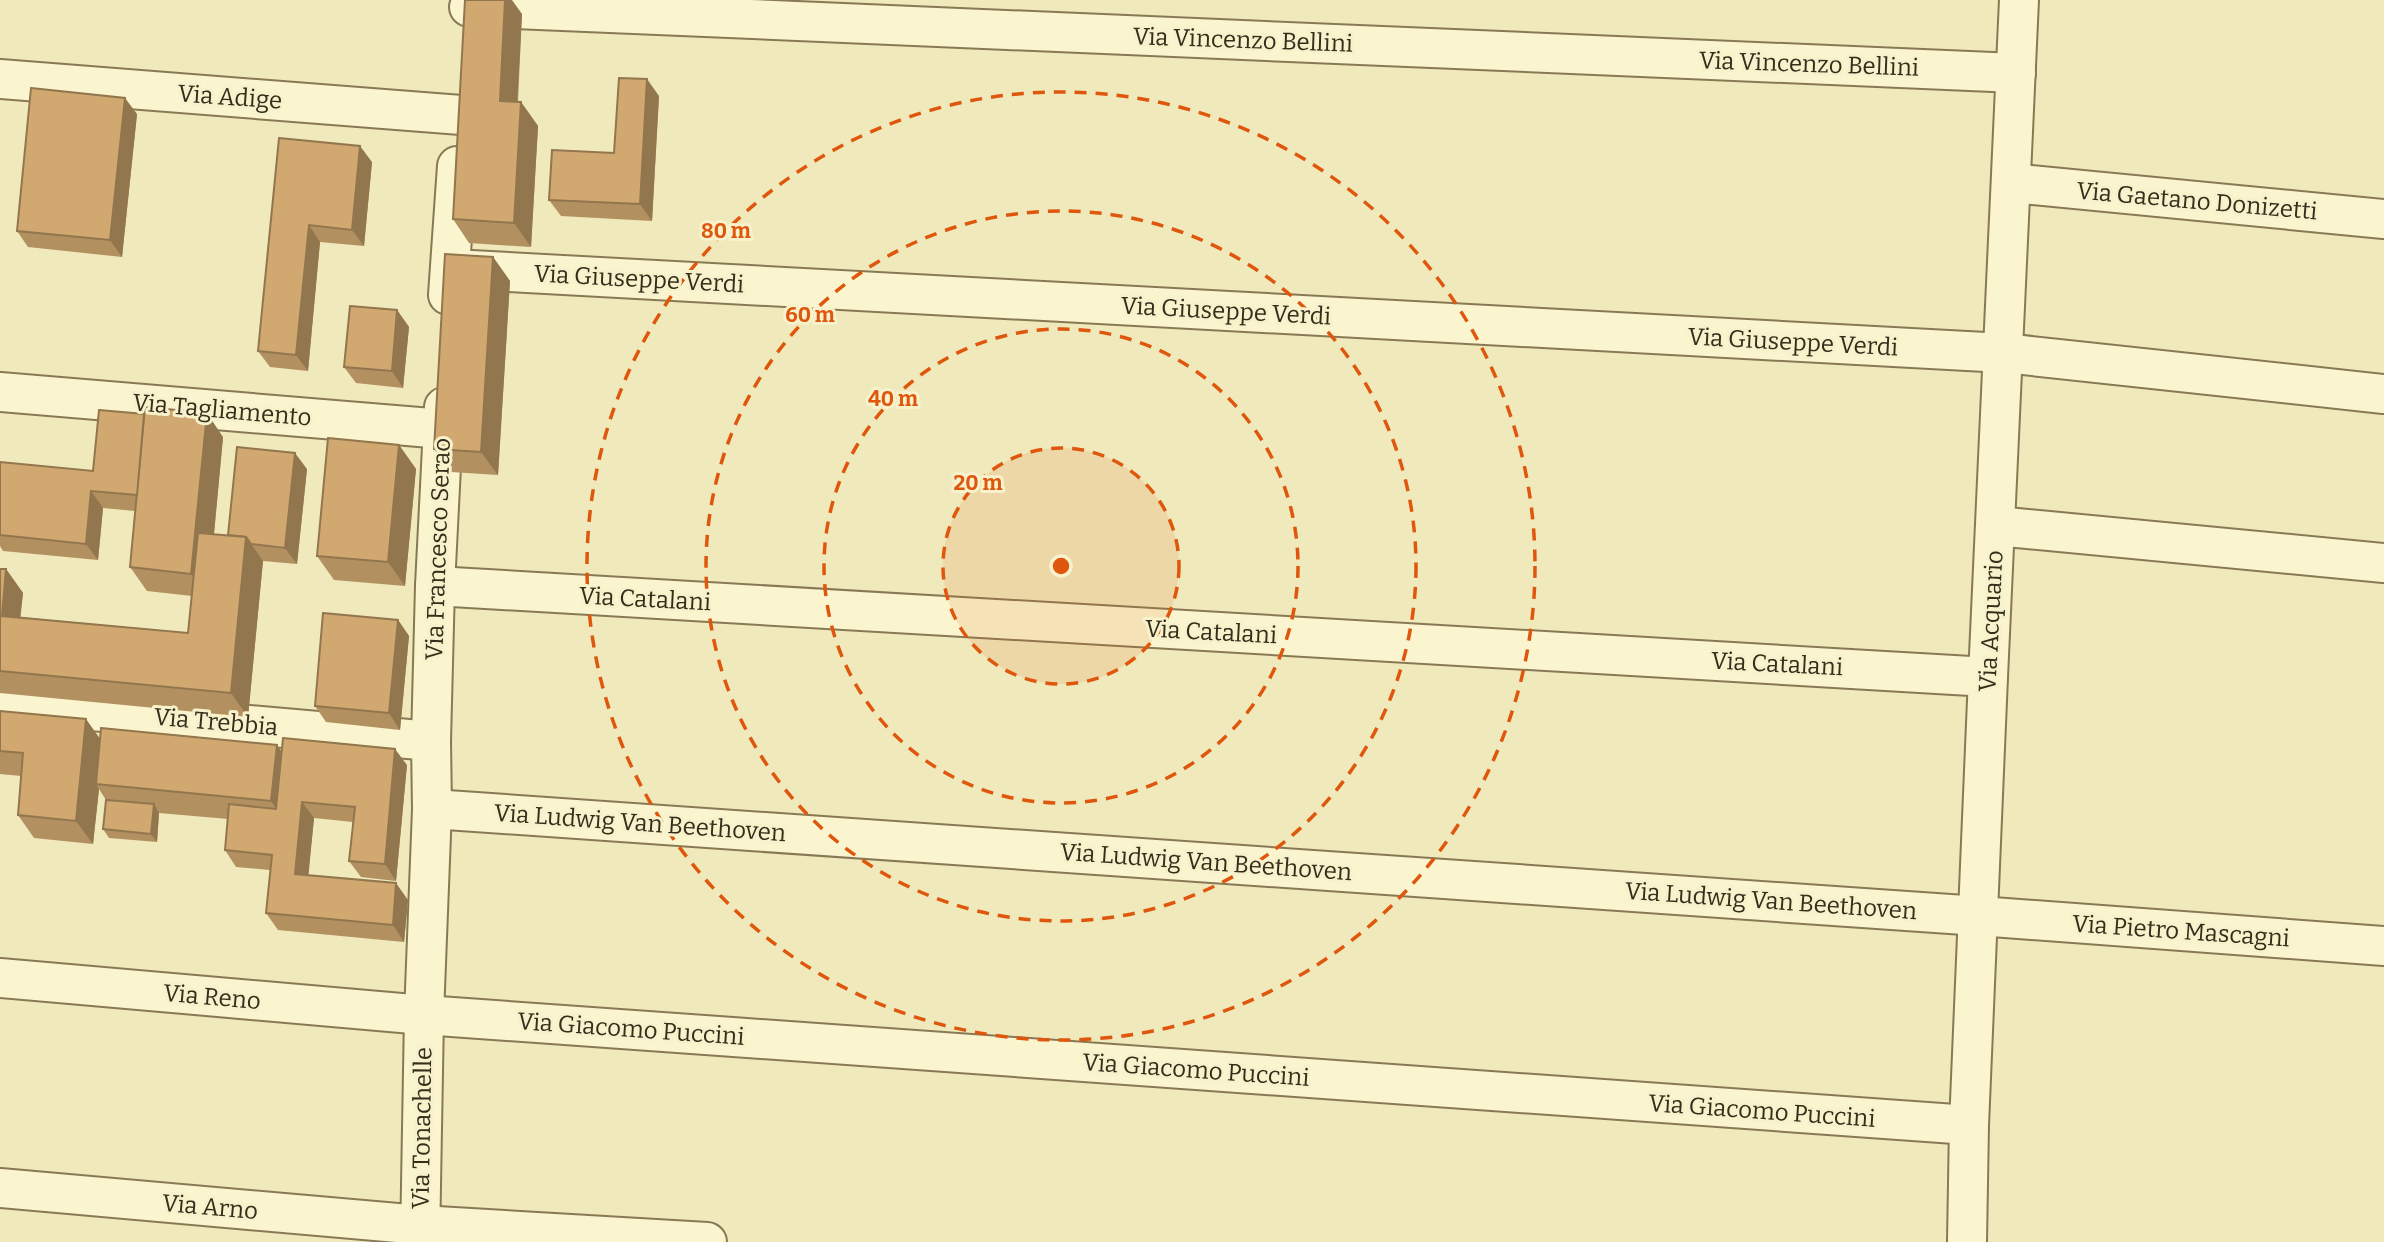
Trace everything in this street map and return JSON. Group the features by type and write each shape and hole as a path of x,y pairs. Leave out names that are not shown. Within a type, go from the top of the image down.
{"street":[{"name":"Via Acquario","path":"1967,1242 1969,1125 1987,677 2020,0"},
{"name":"Via Vincenzo Bellini","path":"470,3 2016,73"},
{"path":"466,47 470,3"},
{"name":"Via Adige","path":"0,79 462,101 449,269"},
{"name":"Via Gaetano Donizetti","path":"2011,183 2384,219"},
{"path":"446,336 449,269"},
{"name":"Via Giuseppe Verdi","path":"449,269 2004,353 2384,394"},
{"name":"Via Francesco Serao","path":"424,1014 432,809 435,586 445,375"},
{"name":"Via Tagliamento","path":"0,391 443,429"},
{"path":"1996,526 2384,563"},
{"name":"Via Catalani","path":"435,586 1987,677"},
{"name":"Via Trebbia","path":"0,703 431,741"},
{"name":"Via Ludwig Van Beethoven","path":"432,809 1979,916"},
{"name":"Via Pietro Mascagni","path":"1979,916 2384,946"},
{"name":"Via Reno","path":"0,978 424,1014"},
{"name":"Via Giacomo Puccini","path":"424,1014 1969,1125"},
{"name":"Via Tonachelle","path":"420,1234 424,1014"},
{"name":"Via Arno","path":"0,1188 420,1234 707,1242"}],"building":[{"path":"465,0 505,0 500,101 521,102 514,223 453,219"},
{"path":"619,78 647,79 640,204 549,200 552,150 614,153"},
{"path":"31,88 125,98 110,240 17,231"},
{"path":"279,138 360,146 352,230 309,225 296,355 258,351"},
{"path":"445,254 493,257 481,452 434,449"},
{"path":"350,306 397,310 392,371 344,367"},
{"path":"145,407 207,413 191,574 130,567"},
{"path":"99,410 144,414 137,495 91,491 86,544 0,535 0,462 93,471"},
{"path":"328,438 399,445 388,562 317,556"},
{"path":"237,447 295,453 285,548 251,544 246,537 228,535"},
{"path":"198,533 246,537 231,693 0,671 0,569 6,569 2,616 188,633"},
{"path":"323,613 398,620 389,713 315,706"},
{"path":"0,711 86,719 76,821 18,815 23,753 0,751"},
{"path":"101,728 277,745 271,801 96,784"},
{"path":"283,738 395,749 385,864 349,861 355,807 302,802 295,874 396,883 393,925 266,913 272,855 225,850 229,804 276,809"},
{"path":"106,800 154,804 151,834 103,829"}]}
